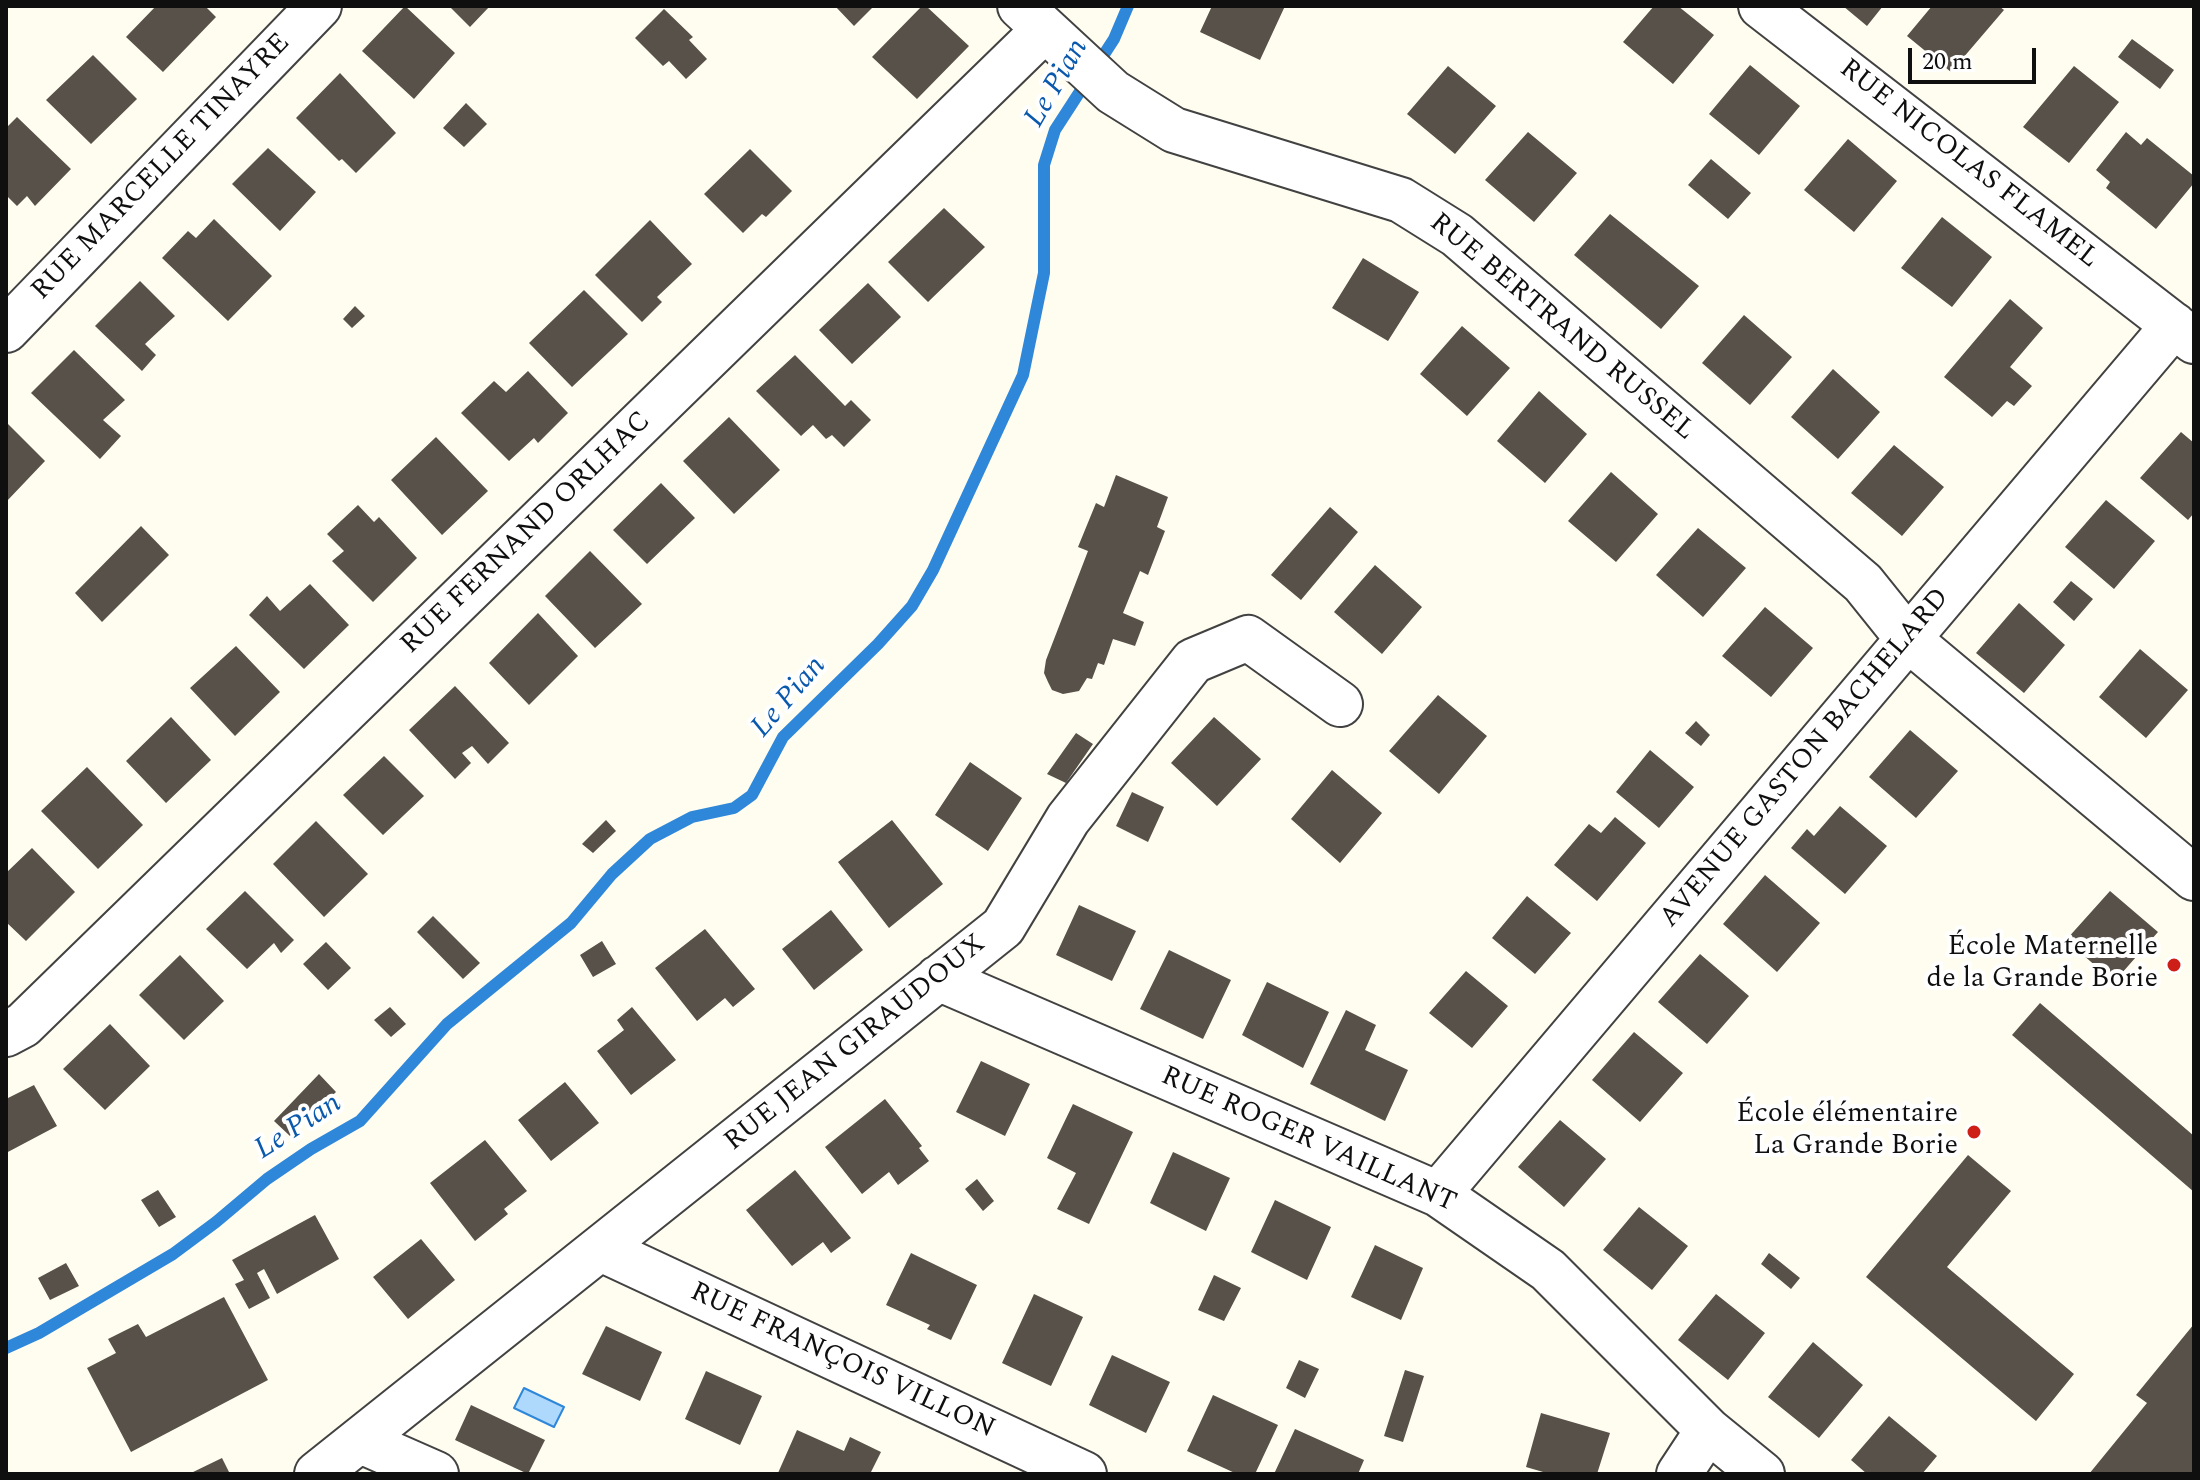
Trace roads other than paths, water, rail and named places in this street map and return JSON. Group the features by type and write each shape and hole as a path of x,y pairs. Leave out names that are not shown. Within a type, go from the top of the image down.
{"street":[{"name":"RUE MARCELLE TINAYRE","path":"6,330 319,6"},
{"name":"RUE NICOLAS FLAMEL","path":"1761,6 2184,333"},
{"name":"RUE BERTRAND RUSSEL","path":"1045,30 1113,92 1174,130 1401,200 1457,235 1863,583 1908,639 2194,878"},
{"name":"RUE FERNAND ORLHAC","path":"6,1034 23,1025 1045,30"},
{"name":"AVENUE GASTON BACHELARD","path":"1438,1194 1908,639 2184,333"},
{"name":"RUE JEAN GIRAUDOUX","path":"317,1474 1003,927 1068,819 1193,661 1248,638 1340,704"},
{"name":"RUE ROGER VAILLANT","path":"938,978 1438,1194 1548,1270 1708,1430 1762,1474"},
{"name":"RUE FRANÇOIS VILLON","path":"601,1249 1084,1474"},
{"path":"1679,1474 1708,1430"},
{"path":"361,1441 436,1474"}],"water":[{"path":"524,1388 564,1407 554,1427 514,1408"}],"waterway":[{"name":"Le Pian","path":"6,1348 39,1333 173,1254 267,1179 360,1121 447,1024 571,923 612,874 650,839 692,817 734,808 752,795 783,737 878,644 912,606 933,570 1023,375 1044,273 1044,165 1055,130 1114,39 1128,6"}],"place":[{"name":"École Maternelle de la Grande Borie","path":"2174,965"},
{"name":"École élémentaire La Grande Borie","path":"1974,1132"}]}
